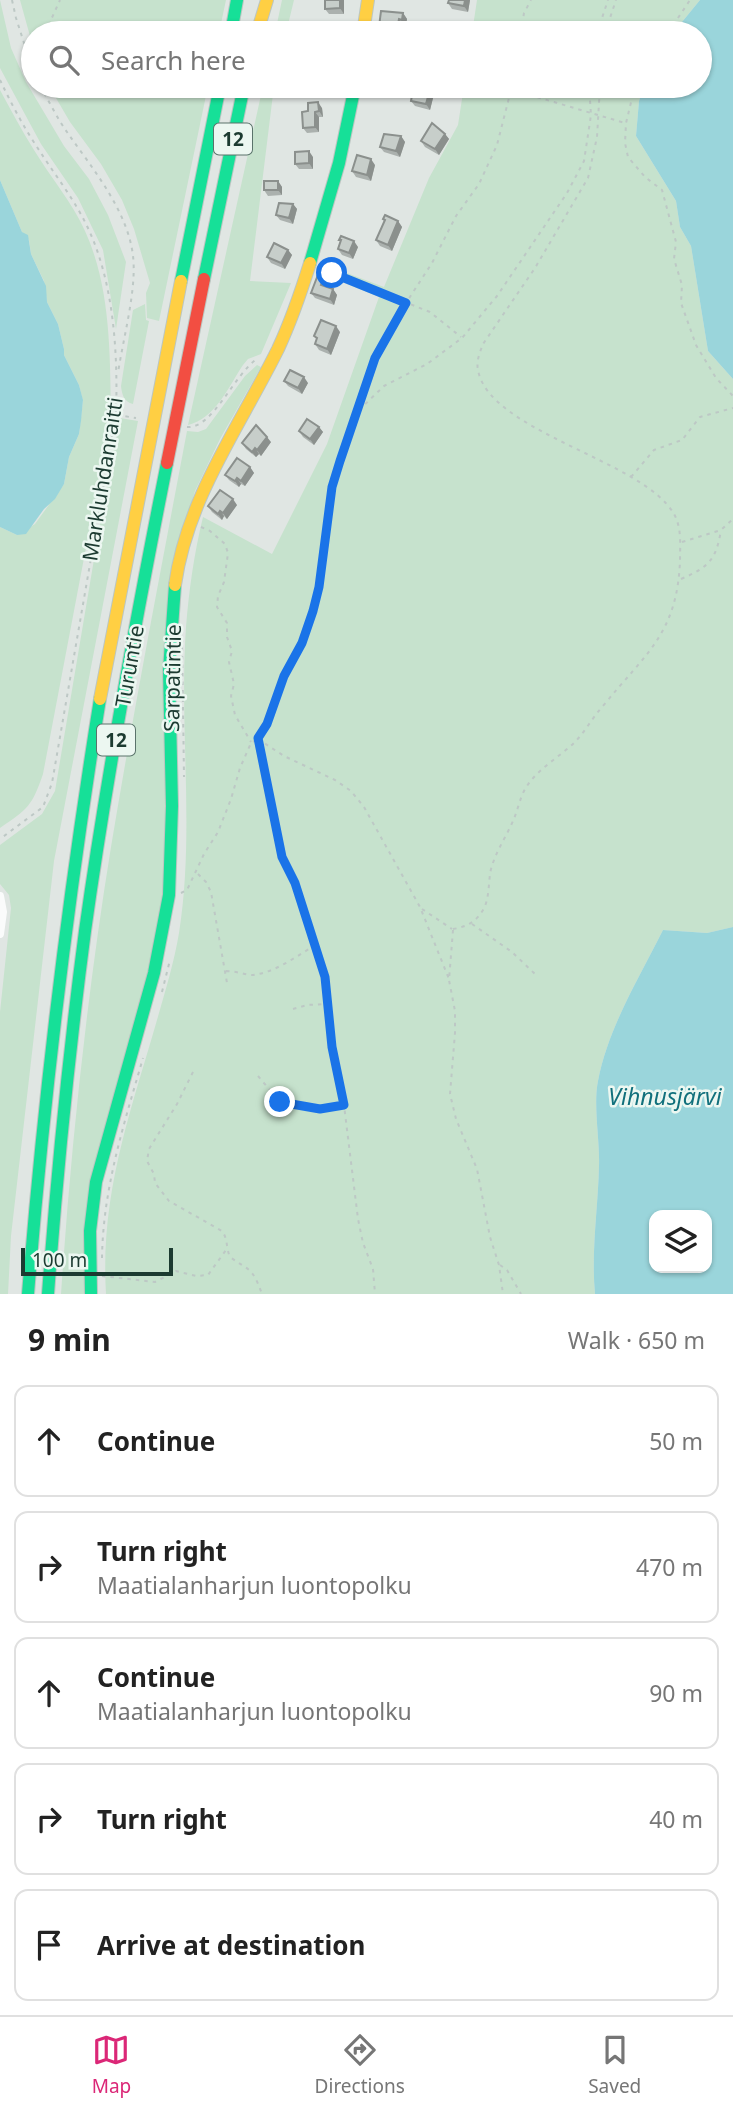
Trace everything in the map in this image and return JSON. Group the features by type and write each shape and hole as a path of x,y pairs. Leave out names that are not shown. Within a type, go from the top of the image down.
{"main road":[{"path":"227,21 230,0"},
{"path":"233,21 237,0"},
{"path":"257,21 260,0"},
{"path":"259,21 267,0"},
{"path":"365,21 369,0"},
{"name":"Turuntie","path":"28,1294 36,1180 50,1052 102,691 217,98"},
{"name":"Turuntie","path":"48,1294 68,1066 93,880 150,549 242,98"},
{"name":"Sarpatintie","path":"91,1294 90,1234 94,1192 148,998 169,897 172,843 169,683 171,626 175,589 185,543 199,502 295,309 340,162 353,98"}],"street":[{"path":"0,896 3,912 0,934"}],"path":[{"path":"12,0 21,35"},
{"path":"50,21 60,0"},
{"path":"523,21 531,0"},
{"path":"601,21 608,0"},
{"path":"609,21 616,0"},
{"path":"676,21 690,0"},
{"name":"Markluhdanraitti","path":"0,80 37,147 73,201 99,254 106,284 117,378 116,414 49,795 37,812 0,839"},
{"path":"47,98 107,191 121,217 133,253 133,272 117,378"},
{"path":"169,897 187,890 197,873 204,854 218,832 251,743 258,738 267,724 284,676 302,643 319,587 332,487 375,358 432,263 456,216 479,184 497,145 510,98"},
{"path":"537,98 626,123"},
{"path":"359,411 384,386 427,364 462,338 496,296 567,193 584,161 591,115 590,98"},
{"path":"453,929 472,923 482,911 492,868 527,786 583,734 655,644 672,614 680,580 681,542 675,516 664,502 630,478 532,426 489,393 477,368 483,344 541,257 587,178 599,117 600,98"},
{"path":"632,98 626,123 625,143 628,157 645,177 662,190 676,242 674,259 682,285 681,303 696,345 716,378 733,396"},
{"path":"332,273 430,312 462,338"},
{"path":"186,427 196,427 205,421 247,365 263,355"},
{"path":"630,478 654,450 682,440 700,417 733,408"},
{"path":"116,414 136,418"},
{"path":"681,542 721,530 733,519"},
{"path":"198,526 225,544 228,553 217,607 227,623 227,636 232,650 229,662 234,684 231,696 235,715 251,743"},
{"path":"680,580 706,568 718,545 721,530"},
{"path":"258,738 284,756 323,773 351,791 364,807 419,907 449,980 455,1011 450,1094 452,1106 477,1169 503,1294"},
{"path":"258,738 282,857 295,883 325,977 326,1004 344,1105 358,1219 363,1243 373,1269 375,1294"},
{"path":"197,873 211,892 227,983"},
{"path":"419,907 453,929"},
{"path":"472,923 512,952 536,975"},
{"path":"449,980 453,929"},
{"path":"225,971 239,971 251,975 275,969 314,946"},
{"path":"293,1009 326,1004"},
{"path":"193,1072 149,1149 147,1161 158,1189 169,1201 222,1231 227,1238 230,1257 255,1273 262,1294"},
{"path":"258,1076 280,1102 320,1109 344,1105"},
{"path":"102,1276 155,1282 176,1271 196,1276 208,1275 227,1250"},
{"path":"499,1265 507,1269 522,1294"}],"green space":[{"path":"0,0 11,48 21,71 21,98 36,98 64,146 89,179 108,215 126,262 116,329 103,250 78,198 41,144 0,68"},
{"path":"20,0 226,0 222,21 26,21"},
{"path":"282,0 294,0 289,21 278,21"},
{"path":"477,0 700,0 683,21 474,21"},
{"path":"0,90 30,143 74,210 94,253 107,322 111,416 43,774 28,806 0,828 0,527 17,535 35,524 64,484 69,457 79,434 83,401 79,385 64,355 58,324 47,302 44,281 31,254 29,240 22,232 0,180"},
{"path":"56,98 205,98 159,321 147,318 146,293 150,283 134,229 122,200 101,164"},
{"path":"260,98 273,98 250,281 291,283 261,354 248,359 214,409 198,422 188,425"},
{"path":"462,98 640,98 636,136 676,201 680,227 691,246 708,351 733,379 733,927 707,933 663,930 609,1042 597,1091 599,1166 594,1246 595,1294 106,1294 105,1257 112,1188 127,1122 175,955 184,895 184,665 192,572 203,517 272,554 327,444 379,297 320,273 323,264 384,287 429,178 458,125"},
{"path":"145,304 146,320 149,321 133,404 124,398 121,386 133,310"},
{"path":"257,365 261,367 220,439 195,491 179,543 165,878 160,921 152,964 109,1113 86,1294 61,1294 81,1070 102,903 187,431 198,432 206,429 245,376"},
{"path":"120,418 138,421 54,861 11,1236 8,1294 0,1294 0,1012 11,908 9,895 0,884 0,845 42,814 55,791"}],"water":[{"path":"700,0 733,0 733,379 708,351 691,246 680,227 676,201 636,136 640,98 712,98 712,21 683,21"},
{"path":"0,180 22,232 28,235 31,254 46,286 47,302 58,324 64,355 79,385 83,400 79,434 69,457 64,484 26,534 17,535 0,527"},
{"name":"Vihnusjärvi","path":"733,927 733,1294 595,1294 594,1246 599,1166 596,1101 598,1081 609,1042 625,1004 663,930 707,933"}],"building":[{"path":"325,0 340,0 340,8 325,9"},
{"path":"449,0 465,0 464,6 448,3"},
{"path":"381,11 403,13 402,20 380,21"},
{"path":"412,98 428,98 426,104 411,101"},
{"path":"318,102 315,127 303,128 302,112 308,111 308,103"},
{"path":"432,123 445,134 435,149 421,141"},
{"path":"384,134 401,136 396,151 380,147"},
{"path":"309,151 309,163 295,164 295,152"},
{"path":"357,155 371,159 367,175 352,171"},
{"path":"264,181 278,181 278,190 264,190"},
{"path":"279,203 293,204 289,218 276,215"},
{"path":"385,215 398,221 388,245 376,240"},
{"path":"341,236 354,241 349,253 338,249"},
{"path":"274,243 288,250 281,263 267,257"},
{"path":"319,272 326,273 321,285 333,289 330,299 311,293"},
{"path":"321,320 336,326 327,349 315,344 317,338 314,336"},
{"path":"290,370 304,377 298,388 284,381"},
{"path":"307,419 319,427 310,439 299,431"},
{"path":"256,425 267,437 257,450 255,448 252,452 242,443"},
{"path":"237,458 250,467 241,481 237,478 235,481 225,475"},
{"path":"220,490 233,499 223,513 220,511 218,514 208,506"}],"traffic: fast":[{"path":"233,21 237,0"},
{"path":"181,281 218,98"},
{"path":"204,279 242,98"},
{"path":"310,263 339,163 353,98"},
{"path":"48,1294 64,1112 85,931 123,696 167,463"},
{"path":"91,1294 90,1231 96,1182 154,973 169,895 172,806 169,670 175,585"},
{"path":"28,1294 58,996 100,699"}],"traffic: slow":[{"path":"261,21 267,0"},
{"path":"365,21 368,0"},
{"path":"175,585 181,553 203,492 278,349 310,263"},
{"path":"100,699 181,281"}],"traffic: jam":[{"path":"167,463 204,279"}],"route":[{"path":"280,1102 320,1109 344,1105 332,1047 325,977 295,883 282,857 258,738 267,724 284,676 302,643 313,611 319,587 332,487 352,425 375,358 406,303 332,273"}]}
